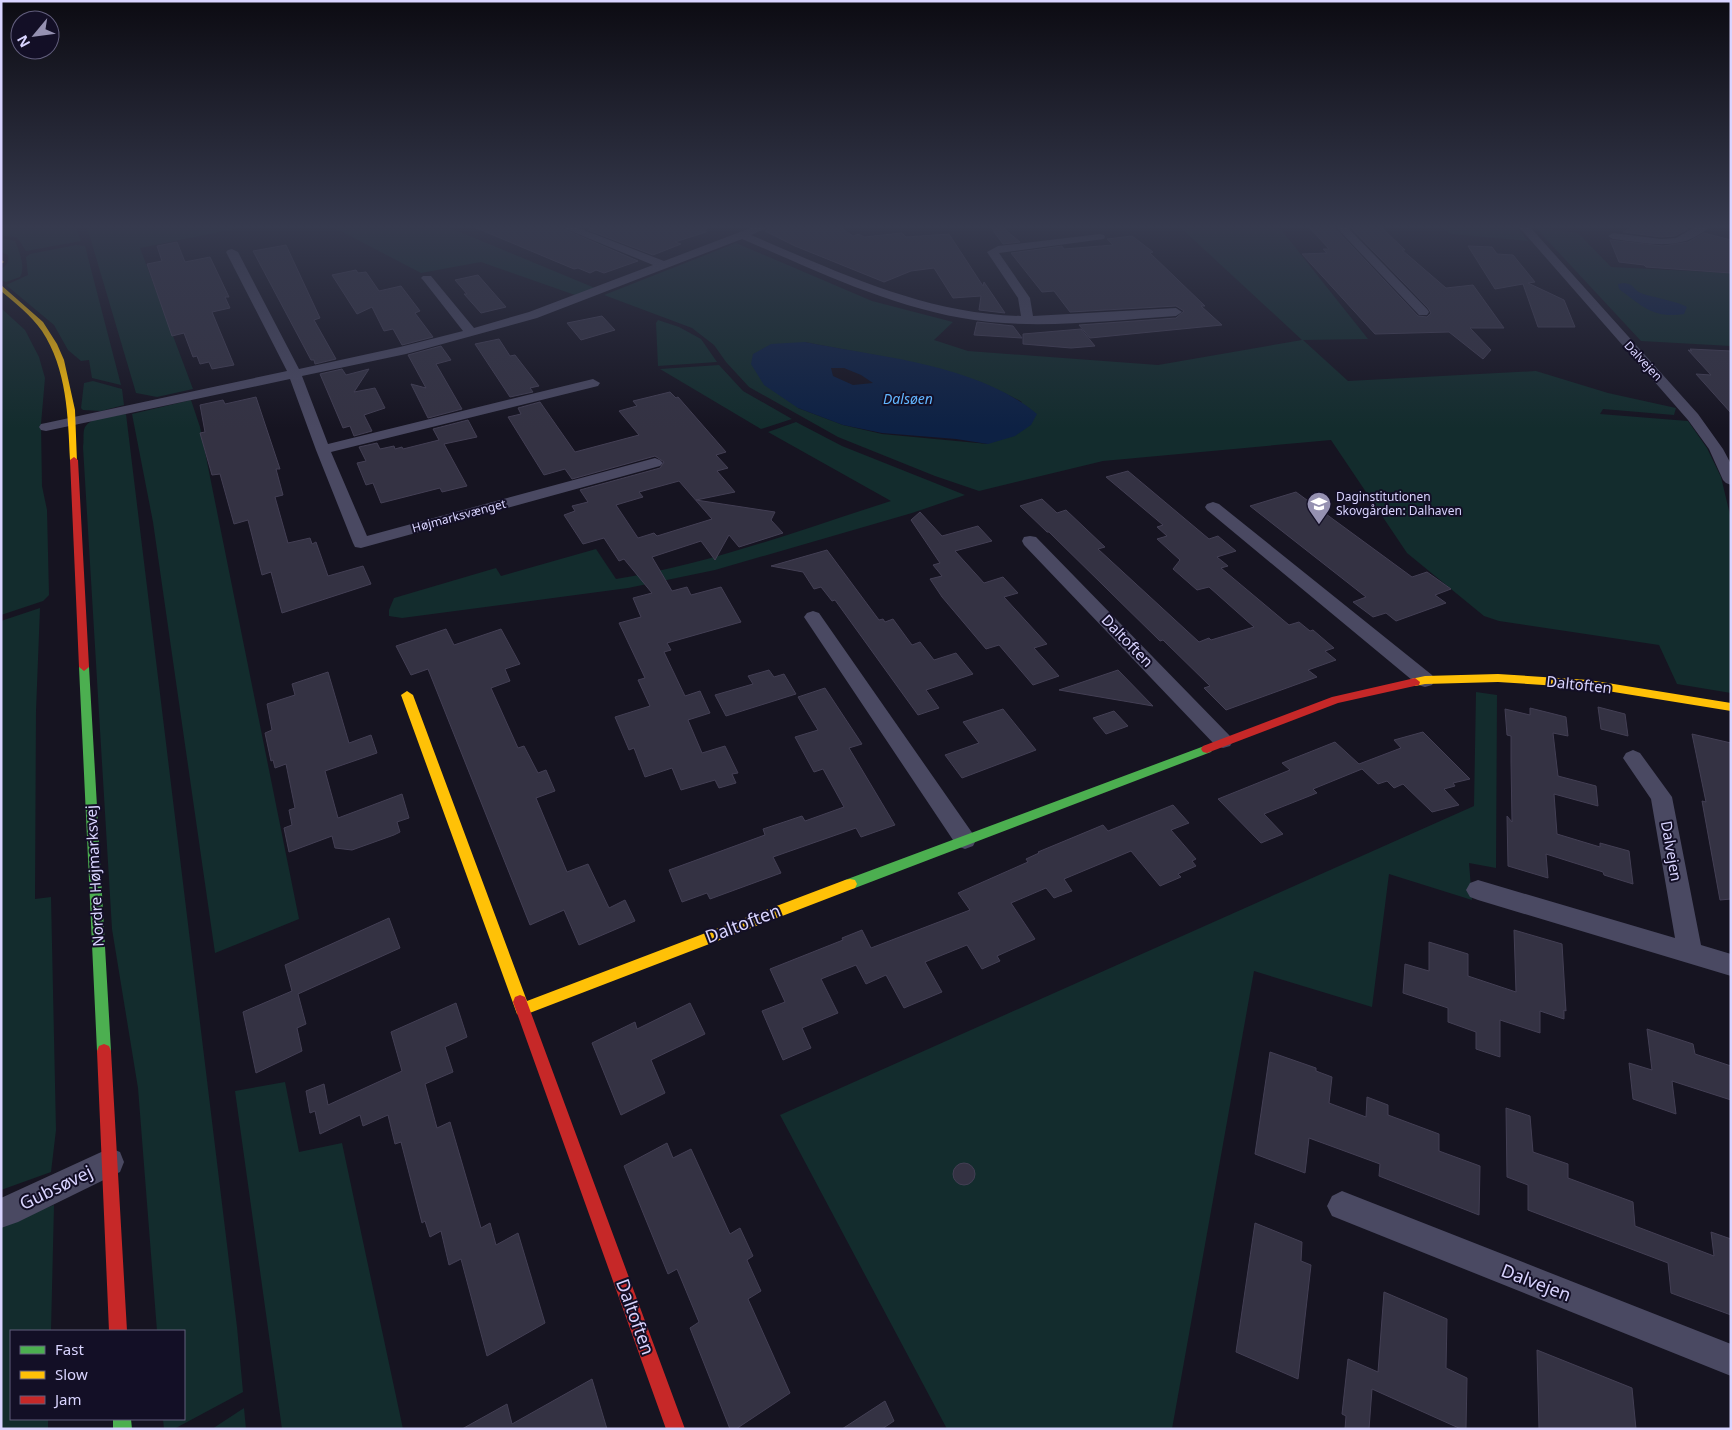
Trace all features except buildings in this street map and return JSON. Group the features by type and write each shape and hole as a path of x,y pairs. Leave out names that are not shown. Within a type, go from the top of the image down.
{"street":[{"name":"Nordre Højmarksvej","path":"8,294 44,329 55,346 62,368 72,421 118,1330"},
{"name":"Højmarksvænget","path":"254,294 295,374 323,450 361,543 655,463"},
{"path":"440,294 471,333"},
{"path":"46,426 401,351 471,333 533,314 587,294"},
{"path":"884,294 914,304 990,318 1028,320 1176,312"},
{"path":"1021,294 1024,298 1028,320"},
{"path":"1405,294 1423,312"},
{"name":"Dalvejen","path":"1584,294 1694,417 1716,449 1731,480"},
{"name":"Nordre Højmarksvej","path":"1,297 18,303"},
{"path":"323,450 593,384"},
{"path":"1213,507 1425,680"},
{"name":"Daltoften","path":"1030,541 1223,741"},
{"path":"813,617 965,840"},
{"name":"Daltoften","path":"522,1009 1223,741 1336,700 1425,680 1498,678 1589,684 1731,707"},
{"name":"Daltoften","path":"407,695 676,1429"},
{"name":"Dalvejen","path":"1633,758 1661,797 1690,952"},
{"path":"1478,890 1731,965"},
{"name":"Gubsøvej","path":"1,1213 8,1212 110,1162"},
{"name":"Dalvejen","path":"1342,1206 1731,1360"}],"green space":[{"path":"16,294 97,294 121,385 92,378 89,360 81,361 68,350 54,325"},
{"path":"107,294 157,294 193,389 157,397 136,393"},
{"path":"855,294 872,301 953,322 934,340 968,351 1158,365 1302,340 1252,294 1332,294 1368,339 1303,340 1348,381 1536,371 1608,393 1676,408 1674,415 1603,409 1600,414 1688,421 1707,448 1721,477 1731,519 1731,693 1677,684 1659,645 1499,621 1484,616 1407,553 1331,440 1103,461 979,491 935,476 838,437 749,387 726,362 714,345 692,328 604,295","holes":["805,342 888,358 970,379 1022,402 988,444 882,434 843,425 798,408"]},
{"path":"1597,294 1731,294 1731,346 1641,341"},
{"path":"1,308 25,330 39,357 45,378 41,424 42,486 47,510 49,595 43,601 1,615"},
{"path":"658,320 679,327 701,339 717,362 658,366 656,323"},
{"path":"719,365 743,391 792,419 761,429 660,369"},
{"path":"93,381 122,389 124,405 101,411 83,410 81,408 84,383"},
{"path":"191,400 200,427 299,919 215,953 153,522 132,414"},
{"path":"126,414 237,1327 243,1392 174,1429 164,1429 163,1420 185,1420 185,1330 157,1330 138,1088 112,929 83,447 86,425 102,418"},
{"path":"796,422 842,446 965,495 912,513 715,570 628,588 402,618 389,616 389,610 394,598 496,568 501,576 596,549 616,579 686,565 891,501 768,432"},
{"path":"40,608 36,711 35,899 51,897 56,1130 51,1172 1,1190 1,621"},
{"path":"1476,692 1497,695 1496,868 1469,863 1472,900 1389,874 1372,1007 1254,971 1172,1429 947,1429 780,1115 1474,806"},
{"path":"285,1082 299,1152 342,1143 403,1429 282,1429 235,1091"},
{"path":"54,1205 51,1330 10,1330 10,1420 48,1420 48,1429 1,1429 1,1224"},
{"path":"244,1408 246,1429 212,1429"}],"water":[{"path":"1625,294 1643,294 1687,307 1684,314 1664,315 1649,310"},
{"name":"Dalsøen","path":"805,342 895,358 957,373 1013,397 1037,414 1031,425 1015,436 988,444 956,439 882,433 843,425 798,408 764,385 751,364 753,354 771,344","holes":["831,368 844,368 861,375 873,383 853,385 833,376"]}],"traffic: fast":[{"path":"84,667 104,1051"},
{"path":"850,884 1207,749"},
{"path":"122,1420 123,1429"}],"traffic: slow":[{"path":"9,294 40,324 54,344 65,376 71,410 74,460"},
{"path":"1415,682 1425,680 1498,678 1589,684 1731,707"},
{"path":"407,695 520,1002"},
{"path":"522,1009 850,884"}],"traffic: jam":[{"path":"74,460 84,667"},
{"path":"1207,749 1336,700 1415,682"},
{"path":"520,1002 676,1429"},
{"path":"104,1051 118,1330"}],"place":[{"name":"Daginstitutionen Skovgården: Dalhaven","path":"1319,525"}]}
